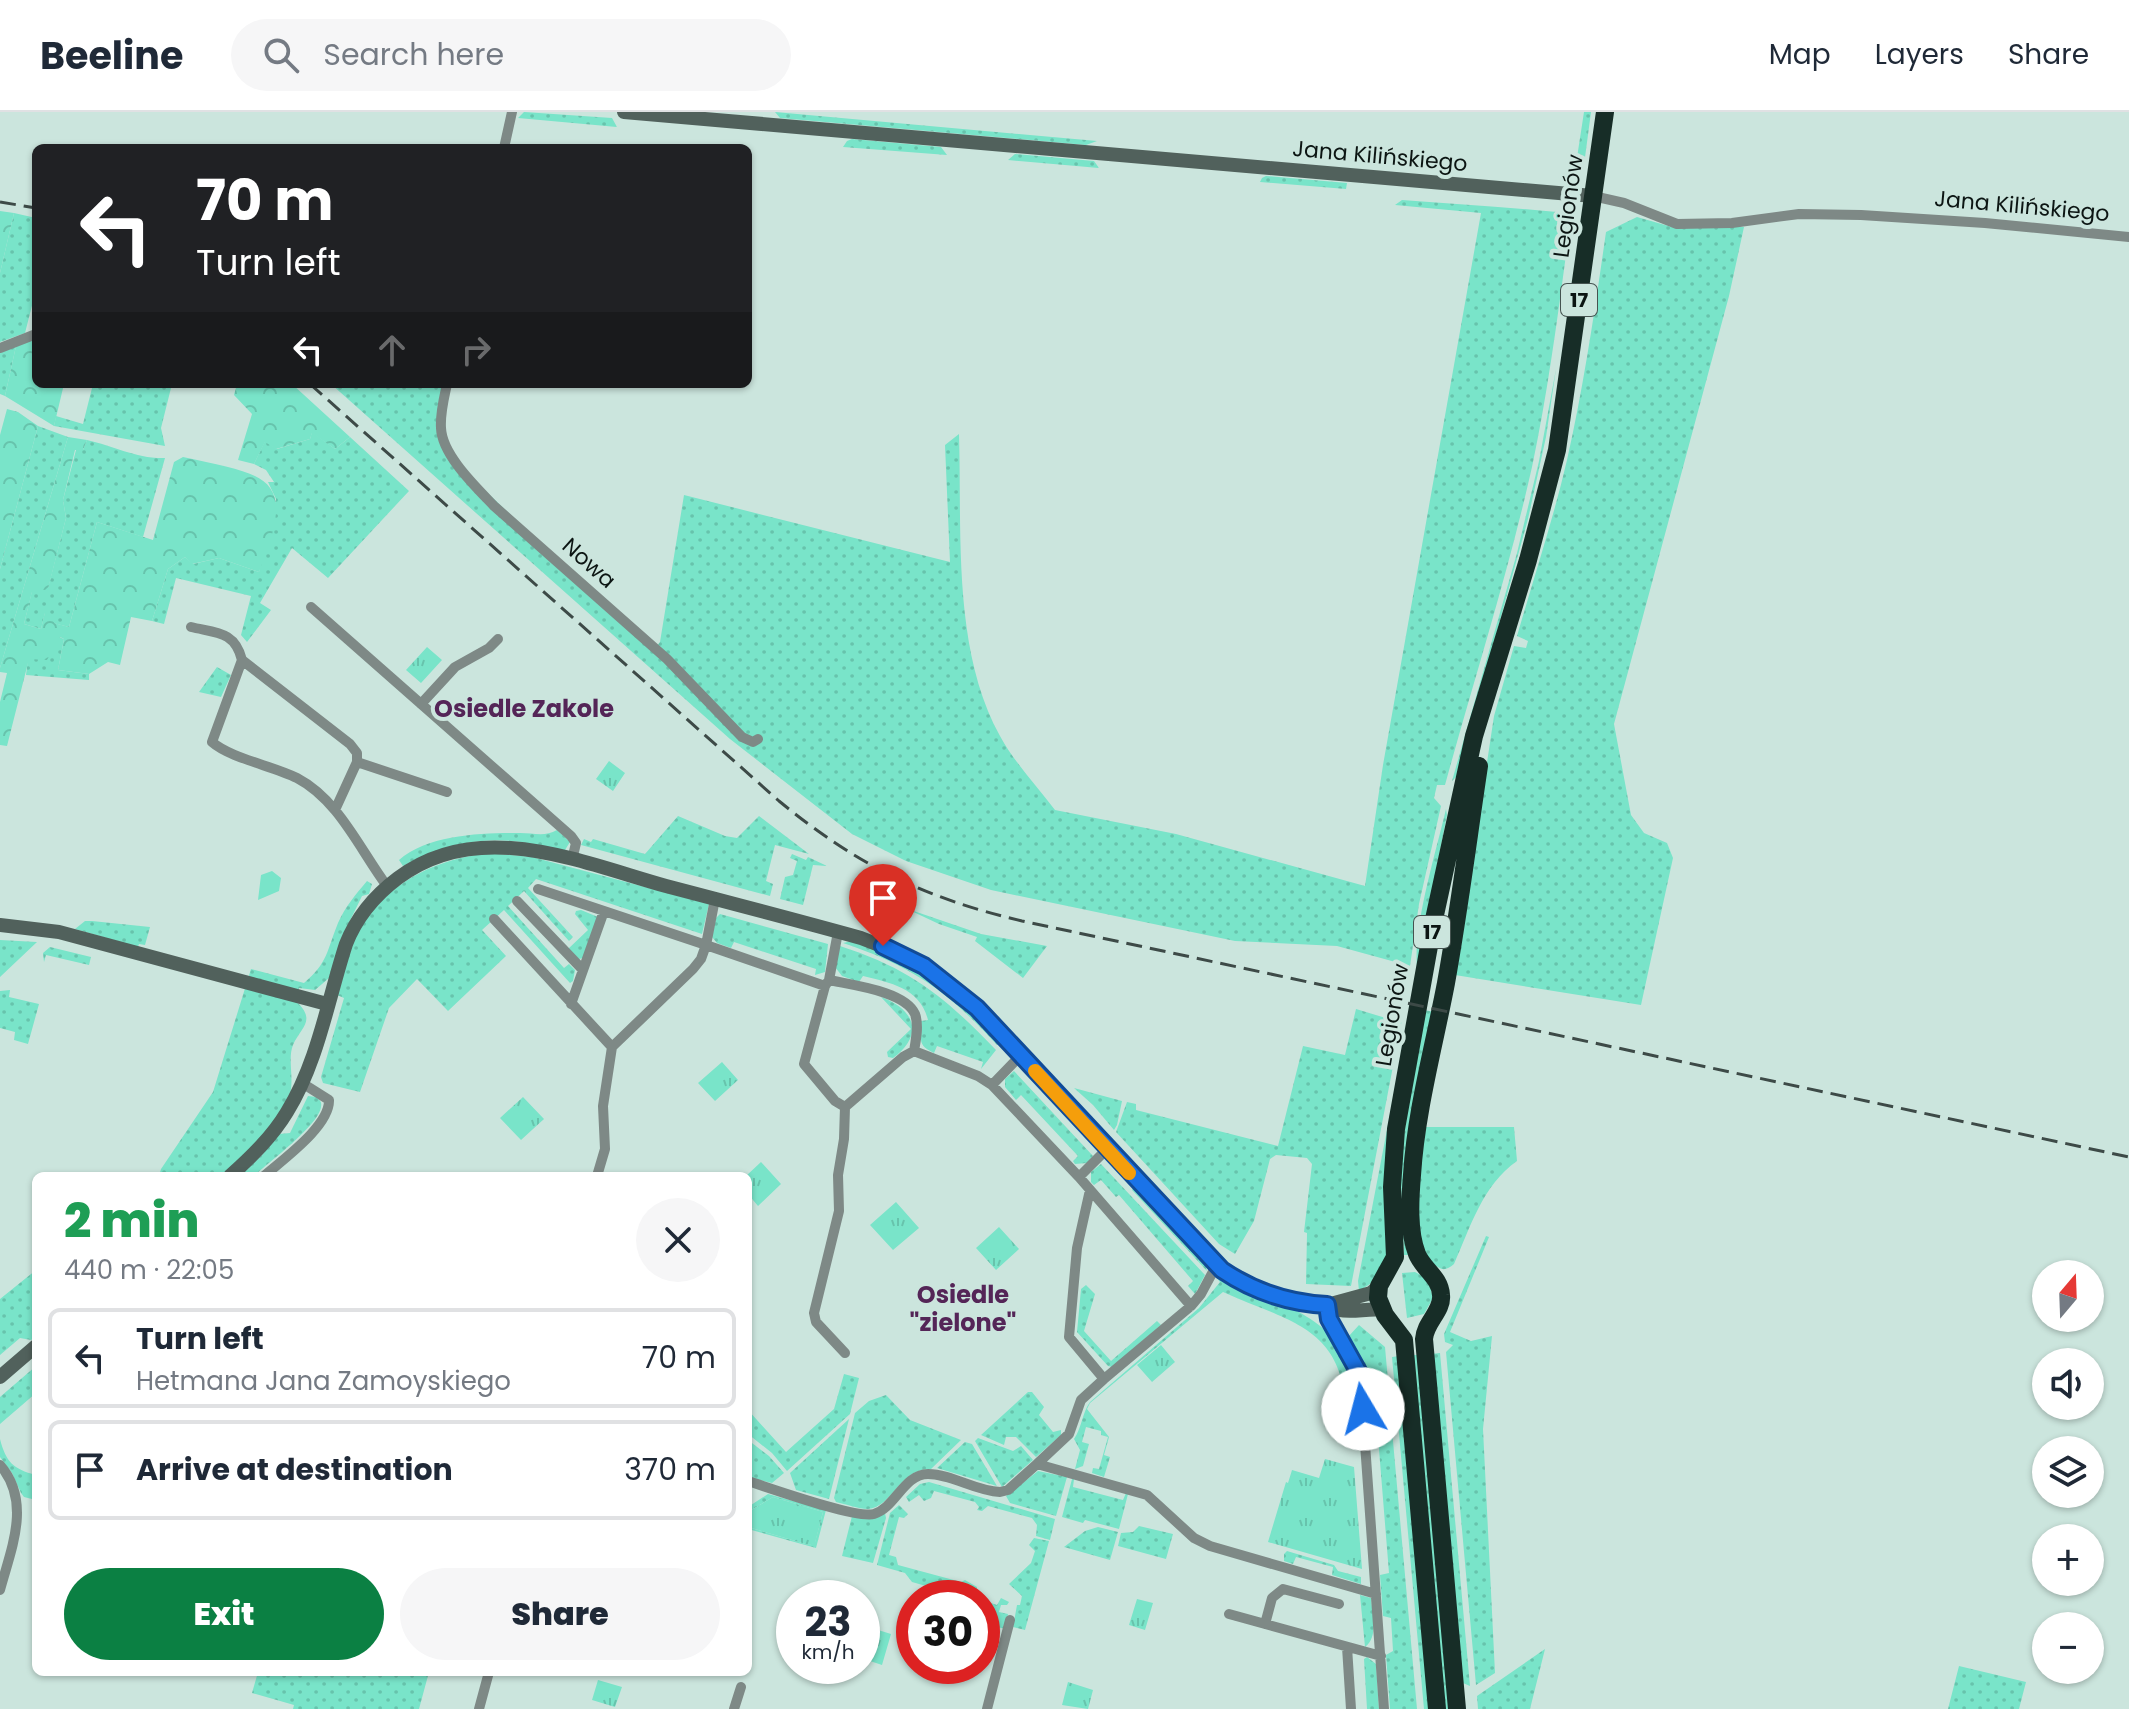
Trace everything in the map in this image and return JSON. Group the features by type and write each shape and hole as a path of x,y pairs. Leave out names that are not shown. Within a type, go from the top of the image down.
{"highway":[{"name":"Legionów","path":"1391,1269 1396,1252 1392,1187 1398,1118 1448,849 1477,724 1493,681 1559,441 1605,112"},
{"name":"Legionów","path":"1427,1270 1415,1250 1412,1171 1462,894 1493,681"},
{"path":"1391,1269 1410,1267 1427,1270"},
{"name":"17","path":"1379,1286 1391,1269"},
{"name":"17","path":"1427,1270 1438,1281 1441,1294 1438,1309 1430,1319 1424,1339 1457,1709"},
{"path":"1379,1286 1378,1298 1402,1335 1405,1352 1437,1709"},
{"path":"1388,1316 1416,1323 1430,1319"}],"street":[{"path":"505,144 512,112"},
{"name":"Jana Kilińskiego","path":"624,112 1593,196 1624,203 1677,224 1732,223 1799,214 1861,215 2129,237"},
{"path":"0,348 32,336"},
{"name":"Nowa","path":"446,388 441,414 442,436 471,481 494,506 667,659 742,737 753,742 758,739"},
{"path":"311,607 573,838 576,843 572,860"},
{"path":"191,627 230,638 239,647 242,660 212,742 304,782 335,810 387,886"},
{"path":"421,704 455,667 486,650 498,639"},
{"path":"242,660 350,744 357,753 357,762 335,810"},
{"path":"357,762 447,792"},
{"path":"234,1172 278,1126 302,1083 354,926 369,904 387,886 421,864 474,847 529,849 838,932 883,946 924,966 961,994 1021,1055 1216,1266 1243,1284 1267,1293 1341,1310 1388,1316"},
{"path":"538,889 827,983 892,995 905,1002 914,1012 914,1051"},
{"path":"598,1172 605,1149 603,1106 612,1047 701,959 715,899"},
{"path":"517,901 583,970"},
{"path":"571,1004 604,911"},
{"path":"494,919 612,1047"},
{"path":"0,925 59,932 327,1004"},
{"path":"838,932 804,1064 835,1101 845,1107"},
{"path":"845,1353 816,1322 814,1313 839,1211 838,1175 845,1107 914,1051 978,1076 992,1085 1079,1177 1191,1306"},
{"path":"992,1085 1021,1055"},
{"path":"269,1172 306,1140 329,1107 329,1100 324,1094 302,1083"},
{"path":"1079,1177 1107,1149"},
{"path":"1090,1190 1077,1248 1069,1334 1070,1341 1104,1379"},
{"path":"752,1482 872,1515 921,1475 935,1475 1000,1492 1008,1490 1069,1434 1081,1400 1191,1306 1216,1266"},
{"path":"1327,1305 1371,1293 1379,1286"},
{"path":"1327,1305 1329,1319 1351,1355 1361,1388 1384,1709"},
{"path":"0,1377 32,1349"},
{"path":"1037,1464 1147,1495 1190,1535 1210,1546 1376,1594"},
{"path":"0,1465 12,1481 18,1510 0,1590"},
{"path":"1265,1624 1272,1598 1283,1589 1339,1604"},
{"path":"1229,1614 1381,1656"},
{"path":"987,1709 1010,1620"},
{"path":"1347,1647 1351,1709"},
{"path":"479,1709 488,1676"},
{"path":"734,1709 741,1687"}],"green space":[{"path":"524,112 612,118 617,127 518,118"},
{"path":"775,112 1097,141 1086,145 780,118"},
{"path":"1584,112 1591,112 1584,165 1574,177"},
{"path":"852,139 941,147 947,155 843,147"},
{"path":"1015,154 1094,161 1099,168 1008,160"},
{"path":"1266,176 1347,183 1346,189 1260,182"},
{"path":"1402,200 1557,212 1565,216 1570,225 1549,377 1532,467 1502,587 1445,785 1437,785 1434,798 1441,806 1419,904 1410,966 1337,946 1235,941 991,890 906,861 852,834 730,739 335,388 443,388 447,454 653,651 660,642 684,495 950,562 945,445 959,434 963,589 974,666 1000,736 1055,810 1176,834 1365,886 1383,765 1481,213 1395,205"},
{"path":"0,211 14,213 0,273"},
{"path":"14,213 32,217 32,306 25,333 0,342 0,273"},
{"path":"1637,217 1672,227 1744,227 1729,296 1614,724 1631,815 1644,833 1667,843 1673,858 1641,1005 1455,975 1494,716 1514,646 1526,648 1528,641 1517,636 1567,460 1584,375 1606,232"},
{"path":"32,340 32,388 63,388 54,426 5,396 16,346"},
{"path":"16,346 5,396 0,394 0,353"},
{"path":"1556,369 1546,437 1528,519 1457,776 1452,781 1517,553 1539,461"},
{"path":"92,388 171,388 161,428 165,446 54,426 56,416 83,424"},
{"path":"236,388 296,388 350,437 335,449 312,433 310,439 276,449 265,442 254,464 238,460 252,414 234,395"},
{"path":"7,409 18,412 38,426 0,569 0,435"},
{"path":"38,426 68,437 0,668 0,569"},
{"path":"312,432 335,449 350,437 409,491 328,578 292,548 260,603 271,610 247,642 241,635 251,596 176,578 164,624 152,621 168,569 185,557 193,564 219,558 259,572 276,499 268,482 274,482 266,470 254,464 265,441 277,449 310,439"},
{"path":"68,437 87,440 83,450 75,450 63,500 66,518 48,589 32,592 24,624 41,629 45,612 54,615 54,623 69,627 97,522 153,540 174,462 183,457 255,476 268,485 275,498 276,516 259,572 219,558 192,564 185,557 168,569 152,621 131,617 120,665 108,662 89,674 58,670 64,639 60,637 47,660 29,659 7,746 0,745 0,702 7,673 0,672 0,668"},
{"path":"87,440 135,454 165,458 143,537 97,522 69,627 53,623 45,613 41,629 24,624 32,591 48,588 66,518 63,500 76,450 83,450"},
{"path":"59,637 64,639 58,670 89,674 89,680 26,675 28,659"},
{"path":"427,647 442,660 421,683 406,670"},
{"path":"217,667 231,675 221,697 199,692"},
{"path":"609,761 625,773 613,791 596,779"},
{"path":"1446,809 1447,815 1417,967 1418,931"},
{"path":"678,816 737,838 759,816 809,854 775,845 766,881 773,884 770,896 581,845 584,839 591,842 593,839 645,854"},
{"path":"557,830 570,842 565,850 490,840 446,848 403,866 399,860 411,851 441,840 490,834 544,834"},
{"path":"489,853 532,857 709,904 702,934 536,879 528,888 573,937 569,941 524,891 508,906 564,968 569,964 575,970 573,981 570,983 504,910 482,930 506,956 448,1011 417,979 389,1008 360,1092 323,1083 321,1077 344,998 337,995 360,927 391,892 420,873 453,860"},
{"path":"792,854 827,866 813,865 803,905 780,899 785,877 793,875 797,861 790,858"},
{"path":"272,871 281,878 279,891 258,900 261,875"},
{"path":"367,881 372,884 369,894 362,896 342,937 329,978 315,990 299,988 296,1001 306,1014 306,1019 292,1050 288,1100 273,1124 225,1172 160,1172 213,1092 251,969 304,983 326,956 341,917"},
{"path":"905,908 981,934 1047,946 1023,978 975,941 977,937"},
{"path":"581,910 598,917 583,958 579,959 568,949 588,930 575,914"},
{"path":"720,914 828,944 825,972 815,975 816,969 734,942 731,948 717,943 712,937 716,918"},
{"path":"85,921 150,927 145,945 139,944 138,947 75,929"},
{"path":"0,940 37,942 0,977"},
{"path":"852,941 897,960 934,982 1001,1043 997,1045 962,1010 928,983 889,961 843,943"},
{"path":"840,946 887,964 926,987 996,1050 981,1069 983,1062 937,1046 934,1053 928,1050 922,1044 921,1021 928,1020 918,1001 903,989 884,981 863,976 859,982 842,976 835,967"},
{"path":"50,947 91,957 89,965 46,955 44,962 43,953"},
{"path":"10,990 9,997 39,1004 28,1044 14,1040 15,1032 0,1028 0,991"},
{"path":"881,997 902,1009 912,1024 909,1041 893,1058 888,1057 887,1052 911,1029"},
{"path":"1356,1009 1399,1022 1402,1019 1351,1286 1306,1284 1307,1233 1304,1232 1312,1164 1307,1158 1276,1155 1270,1159 1254,1221 1235,1254 1219,1244 1116,1132 1127,1102 1136,1104 1136,1110 1278,1146 1303,1046 1345,1055"},
{"path":"1424,1010 1435,1012 1409,1255 1404,1255 1400,1159"},
{"path":"1408,1020 1389,1255 1370,1284 1359,1291 1358,1281"},
{"path":"722,1062 738,1080 715,1101 698,1083"},
{"path":"1014,1071 1093,1156 1087,1163 1075,1164 1073,1161 1078,1156 1021,1095 1016,1100 1005,1087 1005,1079"},
{"path":"1074,1088 1122,1101 1114,1130 1093,1105"},
{"path":"308,1096 316,1097 321,1107 312,1124 259,1172 244,1172 279,1134 290,1133"},
{"path":"523,1097 544,1119 521,1140 500,1118"},
{"path":"1426,1127 1514,1127 1517,1161 1486,1195 1454,1264 1446,1269 1433,1263 1424,1251 1419,1235 1417,1198"},
{"path":"761,1162 781,1184 758,1206 752,1199 750,1172"},
{"path":"1101,1164 1205,1275 1195,1294 1188,1286 1193,1281 1119,1195 1116,1197 1101,1180 1094,1185 1091,1182 1091,1172"},
{"path":"1134,1187 1205,1263 1207,1271 1132,1190"},
{"path":"896,1202 919,1228 893,1250 870,1225"},
{"path":"999,1227 1019,1249 996,1270 976,1248"},
{"path":"1486,1236 1489,1237 1450,1332 1471,1341 1492,1336 1483,1429 1495,1673 1476,1685 1446,1352 1453,1345 1445,1342 1444,1334"},
{"path":"1415,1272 1428,1279 1433,1298 1424,1314 1407,1318 1402,1273"},
{"path":"32,1273 32,1339 20,1338 0,1355 0,1299"},
{"path":"1218,1276 1290,1307 1321,1326 1342,1351 1349,1366 1357,1407 1345,1405 1341,1378 1333,1358 1320,1341 1287,1319 1223,1292 1090,1403 1087,1409 1109,1437 1104,1455 1110,1457 1104,1477 1092,1473 1093,1468 1099,1469 1108,1437 1101,1435 1101,1431 1086,1427 1082,1442 1089,1444 1083,1466 1075,1469 1080,1450 1074,1439 1090,1402 1199,1308 1220,1282"},
{"path":"1086,1285 1095,1294 1084,1331 1111,1361 1157,1321 1161,1325 1112,1367 1077,1332 1081,1289"},
{"path":"1359,1325 1385,1347 1391,1414 1374,1415 1368,1411 1364,1375 1348,1337"},
{"path":"1161,1345 1175,1362 1152,1382 1137,1365"},
{"path":"1440,1353 1470,1686 1463,1683 1431,1354"},
{"path":"1412,1355 1419,1355 1451,1709 1444,1709"},
{"path":"1399,1356 1431,1709 1424,1709 1392,1357"},
{"path":"32,1369 32,1396 0,1424 0,1397"},
{"path":"844,1374 859,1378 850,1414 787,1471 772,1453 752,1437 752,1414 786,1452 834,1409"},
{"path":"1028,1392 1032,1392 1044,1407 1039,1415 1053,1432 1061,1430 1061,1435 1036,1457 1016,1437 1006,1437 1004,1445 981,1435"},
{"path":"886,1395 910,1420 961,1440 931,1469 911,1475 877,1507 864,1509 836,1502 834,1498 855,1413 869,1401"},
{"path":"849,1419 829,1499 796,1490 790,1473"},
{"path":"1392,1428 1417,1709 1390,1709 1386,1655 1393,1651 1391,1618 1383,1616 1380,1575 1389,1573 1378,1437 1370,1437 1375,1430"},
{"path":"978,1438 1013,1451 1021,1446 1033,1460 1002,1487 975,1441"},
{"path":"0,1439 12,1463 32,1474 32,1499 24,1497 0,1457"},
{"path":"965,1442 972,1444 997,1486 937,1468"},
{"path":"752,1443 784,1473 772,1483 752,1478"},
{"path":"1325,1459 1354,1467 1362,1569 1268,1542 1292,1470 1319,1478"},
{"path":"1038,1471 1067,1477 1056,1516 1010,1503 1006,1496"},
{"path":"1072,1479 1073,1487 1123,1500 1128,1494 1119,1529 1062,1517"},
{"path":"929,1482 1055,1519 1050,1540 1036,1536 1037,1525 1032,1518 988,1506 982,1511 977,1510 979,1507 975,1502 934,1491 931,1498 924,1501 919,1495 909,1502 906,1497 920,1484"},
{"path":"768,1494 826,1510 816,1548 752,1528 809,1545 815,1542 823,1512 773,1497 752,1510 752,1504"},
{"path":"773,1497 823,1512 815,1543 809,1545 752,1528 752,1510"},
{"path":"899,1505 908,1514 904,1518 899,1517 889,1555 896,1557 898,1565 954,1580 910,1580 905,1573 877,1565 890,1513"},
{"path":"885,1513 873,1563 842,1556 852,1516 869,1519"},
{"path":"1139,1526 1173,1534 1166,1559 1118,1546 1121,1533 1133,1532"},
{"path":"1098,1527 1118,1532 1110,1560 1064,1547 1085,1531"},
{"path":"1034,1538 1049,1541 1025,1630 1013,1627 1022,1596 1009,1584 1031,1563 1035,1551 1029,1545"},
{"path":"1287,1551 1334,1565 1338,1571 1361,1577 1361,1584 1332,1575 1333,1567 1296,1557 1293,1564 1284,1561"},
{"path":"1360,1595 1371,1598 1373,1618 1372,1637 1365,1647"},
{"path":"1001,1598 1009,1602 1000,1608"},
{"path":"1137,1599 1153,1603 1145,1630 1129,1625"},
{"path":"1000,1612 1008,1614 1005,1629 1000,1628"},
{"path":"880,1631 891,1634 880,1664"},
{"path":"1545,1649 1530,1709 1478,1709 1477,1696"},
{"path":"1367,1657 1376,1664 1379,1709 1367,1709 1364,1659"},
{"path":"1959,1666 2026,1682 2019,1709 1948,1709"},
{"path":"257,1676 428,1676 419,1709 293,1709 294,1705 252,1693"},
{"path":"598,1680 622,1687 615,1707 592,1700"},
{"path":"1068,1682 1093,1690 1088,1709 1062,1705"}],"railway":[{"path":"0,202 32,207"},
{"path":"314,388 779,801 836,844 923,890 1022,921 2129,1157"}],"slow traffic":[{"path":"1035,1071 1129,1173"}],"district":[{"name":"Osiedle Zakole","path":"524,708"},
{"name":"Osiedle \"zielone\"","path":"963,1308"}],"route":[{"path":"883,946 924,966 977,1008 1222,1270 1243,1284 1267,1293 1299,1302 1327,1305 1329,1319 1358,1371 1363,1409"}]}
